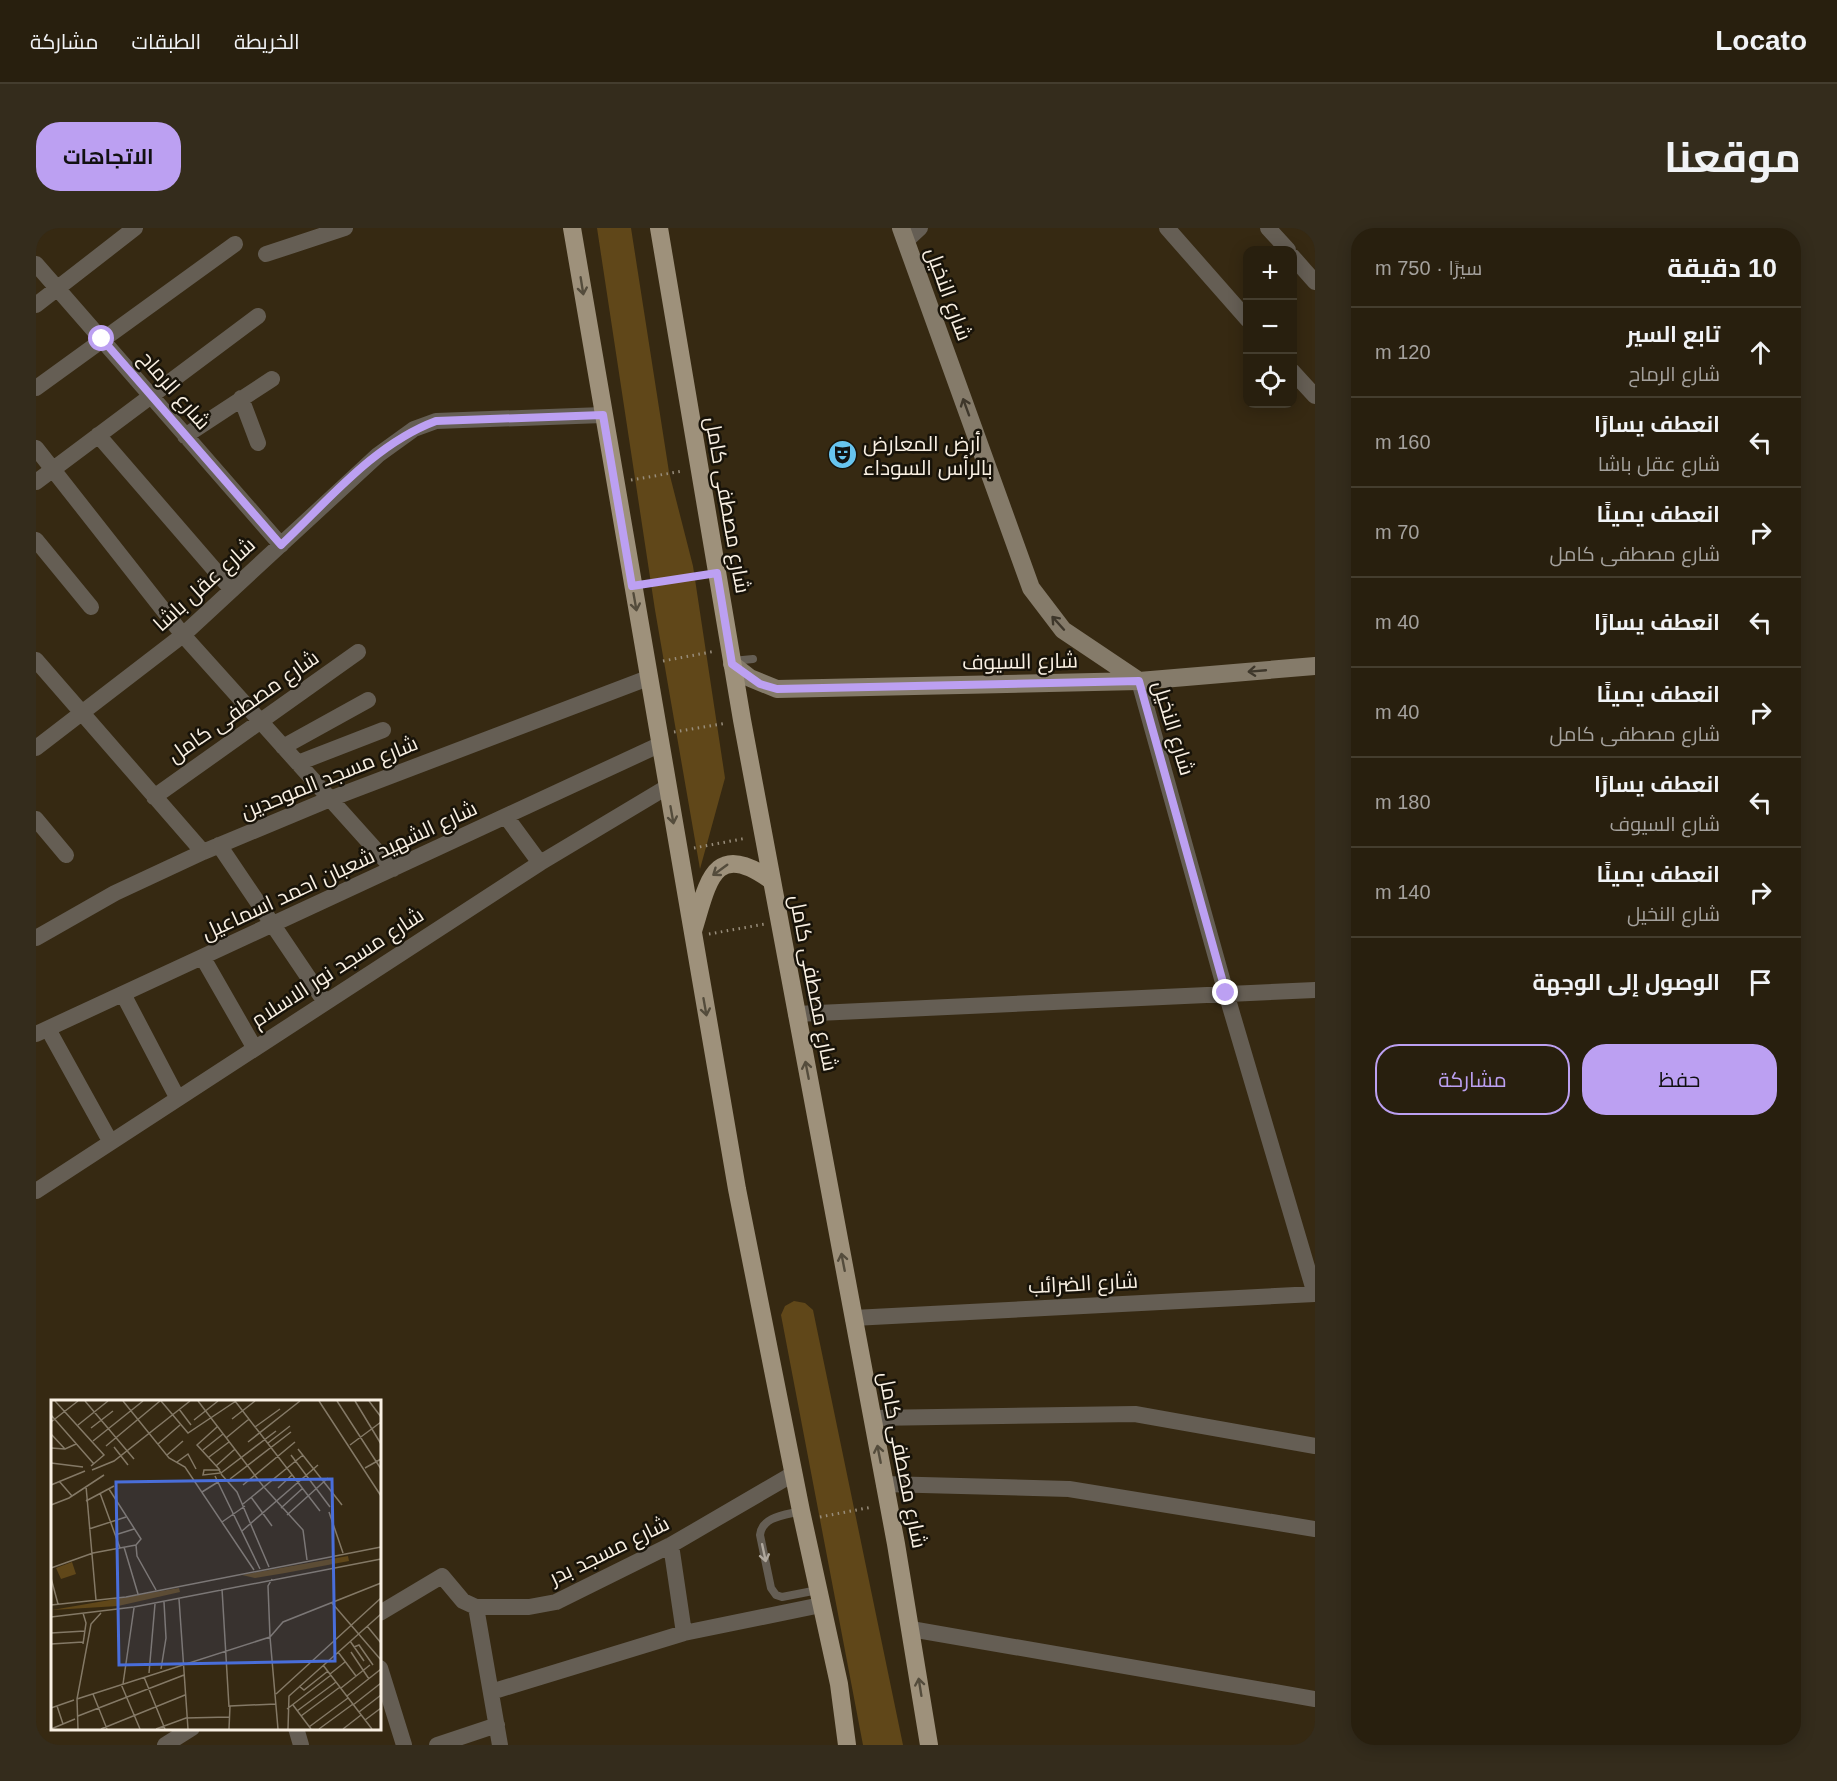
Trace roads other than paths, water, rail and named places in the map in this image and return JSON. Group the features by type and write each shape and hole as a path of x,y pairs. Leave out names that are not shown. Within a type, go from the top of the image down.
{"main road":[{"path":"572,228 741,1213 793,1474 839,1684 847,1745"},
{"name":"شارع مصطفى كامل","path":"659,228 741,720 911,1629 929,1745"},
{"name":"شارع النخيل","path":"903,234 1031,588 1063,630 1139,681"},
{"name":"شارع السيوف","path":"731,658 760,684 777,689 1139,681 1315,666"},
{"path":"692,935 709,881 722,867 745,864 772,880"}],"street":[{"path":"36,305 135,228"},
{"path":"266,254 345,228"},
{"path":"903,234 920,228"},
{"path":"1167,228 1243,314"},
{"path":"1268,228 1284,246"},
{"path":"36,388 235,244"},
{"path":"1297,261 1315,282"},
{"name":"شارع الرماح","path":"36,264 281,545"},
{"path":"36,482 149,395 258,316"},
{"path":"1297,376 1315,396"},
{"path":"185,436 272,379"},
{"path":"241,398 258,444"},
{"name":"شارع عقل باشا","path":"36,748 82,715 183,635 378,455 414,429 436,421 603,415"},
{"path":"98,435 232,590"},
{"path":"36,448 183,635 393,869"},
{"path":"36,540 91,607"},
{"name":"شارع مصطفى كامل","path":"154,797 358,652"},
{"path":"36,660 203,852"},
{"name":"شارع مسجد الموحدين","path":"36,938 115,893 219,845 647,671"},
{"name":"شارع النخيل","path":"1139,681 1226,993 1315,1294"},
{"path":"283,747 368,700"},
{"path":"298,763 383,730"},
{"name":"شارع الشهيد شعبان احمد اسماعيل","path":"42,1032 507,818 659,740"},
{"name":"شارع مسجد نور الاسلام","path":"36,1191 177,1097 540,864 667,788"},
{"path":"507,818 540,864"},
{"path":"36,819 66,855"},
{"path":"219,845 325,1002"},
{"path":"203,958 255,1047"},
{"path":"796,1014 1315,990"},
{"path":"123,994 177,1097"},
{"path":"42,1032 110,1141"},
{"name":"شارع الضرائب","path":"853,1318 1315,1294"},
{"path":"872,1418 1135,1414 1315,1446"},
{"name":"شارع مسجد بدر","path":"476,1607 529,1607 555,1602 671,1545 793,1474"},
{"path":"884,1484 1069,1489 1315,1529"},
{"path":"671,1545 684,1633"},
{"path":"381,1612 442,1576 463,1601 476,1607 500,1745"},
{"path":"491,1692 684,1633 819,1598"},
{"path":"911,1629 1315,1699"},
{"path":"381,1671 404,1745"},
{"path":"437,1745 497,1725"},
{"path":"165,1745 189,1730"},
{"path":"297,1730 301,1745"}],"lane":[{"path":"731,658 753,659"},
{"path":"802,1515 768,1521 762,1526 760,1535 771,1588 776,1595 819,1598"}],"place":[{"name":"أرض المعارض بالرأس السوداء","path":"842,455"}]}
